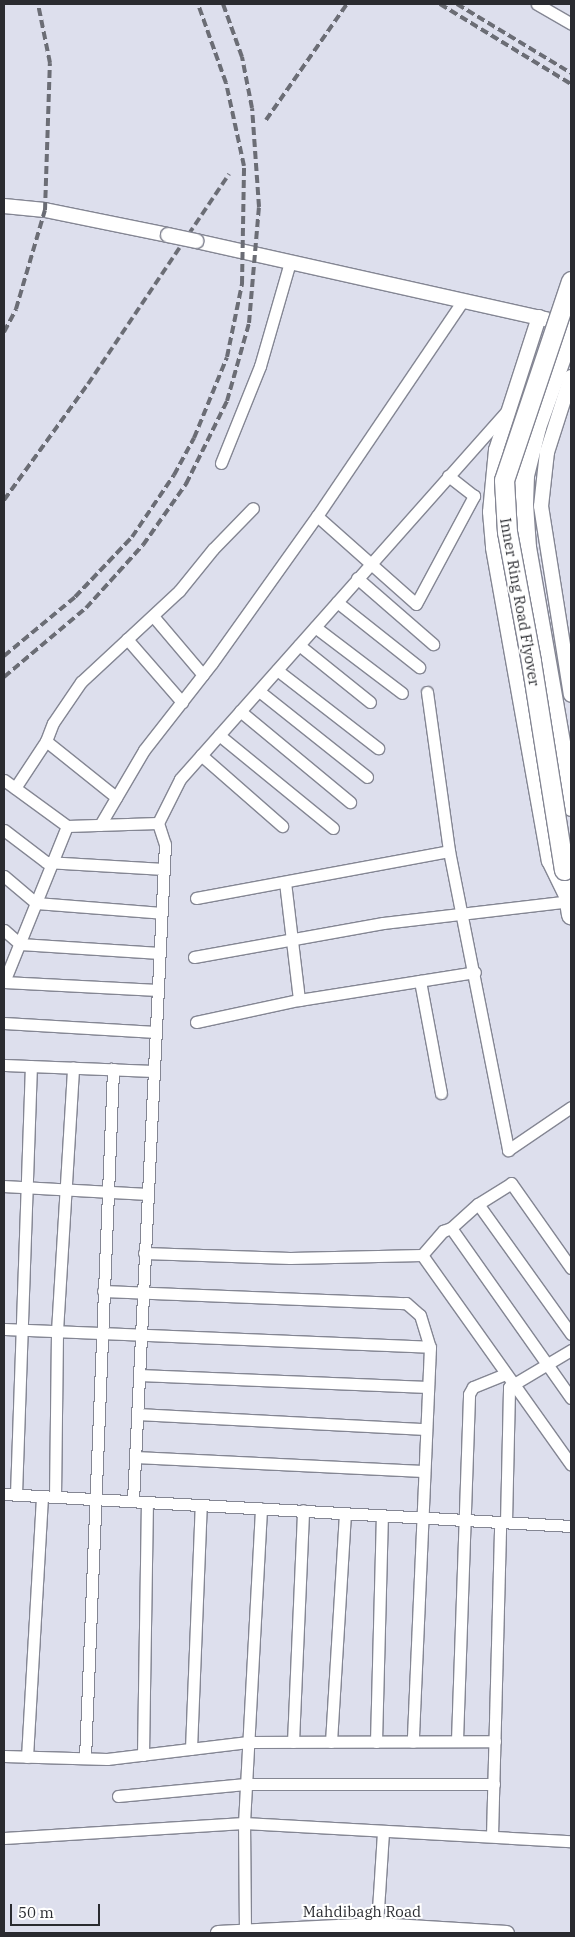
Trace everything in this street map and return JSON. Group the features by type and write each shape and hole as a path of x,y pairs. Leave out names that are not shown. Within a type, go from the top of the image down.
{"highway":[{"name":"Inner Ring Road Flyover","path":"570,907 531,661 507,532 504,480 571,281"},
{"name":"Inner Ring Road Flyover","path":"571,329 536,428 524,475 522,504 526,548 571,806"}],"street":[{"path":"537,4 571,24"},
{"path":"7,204 168,235 571,324"},
{"path":"221,463 260,366 290,262"},
{"path":"100,825 144,750 203,675 317,516 463,300"},
{"path":"194,956 291,937 463,912 570,907 549,861 493,548 491,480 506,412 539,317"},
{"path":"571,377 547,452 541,506 571,695"},
{"path":"133,1501 166,844 158,823 180,779 506,412"},
{"path":"317,516 416,604 474,496 448,476"},
{"path":"15,788 46,741 53,723 81,682 153,616 253,508"},
{"path":"357,578 433,644"},
{"path":"336,602 419,667"},
{"path":"153,616 203,675"},
{"path":"315,627 402,693"},
{"path":"127,639 182,702"},
{"path":"299,645 370,702"},
{"path":"277,670 378,748"},
{"path":"259,691 367,777"},
{"path":"427,692 449,851 475,972 508,1150 571,1108"},
{"path":"240,711 350,802"},
{"path":"219,735 333,828"},
{"path":"46,741 116,797"},
{"path":"201,755 282,826"},
{"path":"4,780 67,826 158,823"},
{"path":"67,826 55,863 36,903 4,982 158,990"},
{"path":"4,830 37,858 55,863 164,869"},
{"path":"196,898 449,851"},
{"path":"4,876 36,903 162,914"},
{"path":"285,882 299,1000"},
{"path":"4,930 20,944 160,953"},
{"path":"196,1022 299,1000 475,972"},
{"path":"420,981 442,1093"},
{"path":"4,1023 156,1032"},
{"path":"4,1065 154,1071"},
{"path":"16,1494 19,1330 31,1066"},
{"path":"55,1496 58,1332 73,1067"},
{"path":"85,1758 113,1069"},
{"path":"144,1253 290,1258 422,1255 442,1231 451,1228 478,1204 511,1183 571,1268"},
{"path":"4,1186 147,1194"},
{"path":"478,1204 571,1334"},
{"path":"451,1228 571,1398"},
{"path":"422,1255 512,1386 571,1465"},
{"path":"103,1291 406,1303 420,1315 430,1347 421,1517 413,1742"},
{"path":"4,1329 430,1347"},
{"path":"492,1836 509,1387 571,1350"},
{"path":"457,1740 468,1394 473,1387 504,1374"},
{"path":"139,1375 428,1387"},
{"path":"137,1414 426,1428"},
{"path":"135,1457 423,1471"},
{"path":"4,1494 571,1526"},
{"path":"27,1757 42,1496"},
{"path":"143,1755 147,1502"},
{"path":"190,1749 201,1505"},
{"path":"245,1932 244,1824 261,1508"},
{"path":"294,1742 303,1510"},
{"path":"331,1742 345,1513"},
{"path":"376,1742 382,1515"},
{"path":"4,1756 85,1758 143,1755 248,1742 413,1742 457,1740 495,1742"},
{"path":"118,1796 246,1784 494,1784"},
{"path":"4,1838 244,1824 571,1841"},
{"path":"377,1925 383,1831"},
{"name":"Mahdibagh Road","path":"218,1933 377,1925 507,1933"}],"railway":[{"path":"4,332 16,309 45,210 50,63 38,4"},
{"path":"4,656 75,597 132,537 174,475 194,438 227,357 242,284 244,166 226,83 198,4"},
{"path":"4,677 86,608 143,545 186,484 227,401 249,323 259,207 252,108 242,57 223,4"},
{"path":"266,120 347,4"},
{"path":"440,4 571,84"},
{"path":"457,4 571,73"},
{"path":"4,500 88,384 229,174"}]}
